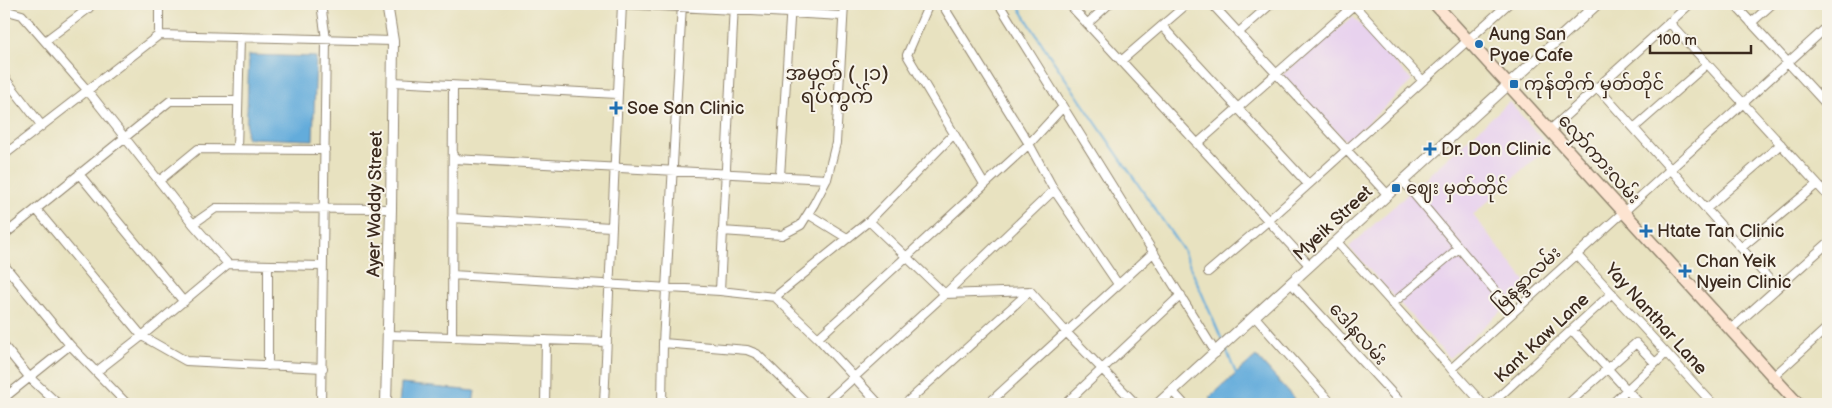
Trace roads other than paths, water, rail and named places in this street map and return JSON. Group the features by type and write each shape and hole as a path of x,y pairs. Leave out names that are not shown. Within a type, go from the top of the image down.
{"main road":[{"name":"လှော်ကားလမ်း","path":"1435,4 1798,404"}],"street":[{"path":"45,41 89,8 90,4"},
{"path":"159,4 159,35"},
{"path":"321,4 326,39 322,266 322,404"},
{"name":"Ayer Waddy Street","path":"386,404 393,41 387,4"},
{"path":"604,404 622,4 734,7 842,16"},
{"path":"780,176 791,4"},
{"path":"722,231 782,235 802,225 827,179 836,143 844,4"},
{"path":"929,4 907,55 984,184"},
{"path":"942,4 1030,144 1054,190 1118,284"},
{"path":"999,4 1216,353"},
{"path":"1068,4 1310,266"},
{"path":"1087,24 1109,4"},
{"path":"1121,61 1187,4"},
{"path":"1212,4 1388,195"},
{"path":"1238,34 1272,4"},
{"path":"1197,144 1353,4 1423,81"},
{"path":"1208,272 1268,221 1508,4"},
{"name":"Myeik Street","path":"1158,404 1597,4"},
{"path":"1550,130 1690,4"},
{"path":"1734,4 1787,63 1827,102"},
{"path":"1751,23 1772,4"},
{"path":"662,404 663,343 682,5"},
{"path":"720,291 734,7"},
{"path":"4,10 22,15 45,41 88,90 193,224 228,264"},
{"path":"1669,22 1828,196"},
{"path":"1162,26 1308,184"},
{"name":"မြနန္ဒာလမ်း","path":"1451,369 1828,26"},
{"path":"4,155 159,35 393,41"},
{"path":"237,149 240,37"},
{"path":"1634,128 1707,64"},
{"path":"4,76 42,126"},
{"path":"392,82 617,94"},
{"path":"452,337 453,86"},
{"path":"1597,88 1777,288"},
{"path":"4,235 170,101 238,100"},
{"path":"818,338 984,184 1030,144 1063,107"},
{"path":"774,297 869,221 954,134"},
{"path":"1706,209 1780,144"},
{"path":"159,181 198,149 325,150"},
{"path":"453,159 827,179"},
{"path":"79,174 184,302"},
{"path":"1403,181 1513,312"},
{"path":"1740,248 1817,184"},
{"path":"825,404 945,294 1054,190"},
{"path":"36,208 142,336 186,362 323,368"},
{"path":"193,224 216,208 391,209"},
{"path":"808,214 848,238"},
{"path":"452,218 611,227"},
{"path":"869,221 945,294 1030,291"},
{"path":"1336,242 1482,404"},
{"path":"1730,330 1828,243"},
{"path":"1392,304 1459,248"},
{"path":"988,404 1154,252"},
{"name":"Yay Nanthar Lane","path":"1576,254 1713,404"},
{"path":"96,372 184,302 228,264 322,266"},
{"path":"4,265 70,345 127,404"},
{"path":"268,265 268,366"},
{"path":"452,275 720,291 774,297 818,338 879,404"},
{"name":"ဒေါနလမ်း","path":"1292,283 1402,404"},
{"path":"1030,291 1067,333 1136,404"},
{"path":"905,404 1030,291"},
{"name":"Kant Kaw Lane","path":"1491,404 1612,293"},
{"path":"1065,404 1181,295"},
{"path":"1255,317 1332,404"},
{"path":"1773,377 1828,327"},
{"path":"1572,330 1640,404"},
{"path":"388,335 607,342"},
{"path":"544,404 546,340"},
{"path":"663,343 747,350 757,354 808,404"},
{"path":"1570,403 1636,343 1655,364"},
{"path":"4,398 70,345"},
{"path":"4,346 30,378 58,404"},
{"path":"1612,404 1666,353"},
{"path":"1173,392 1184,404"}],"water":[{"path":"249,55 316,57 313,140 246,138"},
{"path":"1256,356 1299,404 1214,404 1209,398"},
{"path":"401,384 475,391 473,404 399,404"}],"waterway":[{"path":"1017,4 1048,53 1183,250 1222,340"},
{"path":"1226,349 1236,374"}],"place":[{"name":"Aung San Pyae Cafe","path":"1479,44"},
{"name":"ကုန်တိုက် မှတ်တိုင်","path":"1514,84"},
{"name":"Soe San Clinic","path":"616,108"},
{"name":"Dr. Don Clinic","path":"1430,149"},
{"name":"ဈေး မှတ်တိုင်","path":"1396,188"},
{"name":"Htate Tan Clinic","path":"1646,231"},
{"name":"Chan Yeik Nyein Clinic","path":"1685,271"}],"district":[{"name":"အမှတ် (၂၁) ရပ်ကွက်","path":"837,86"}]}
